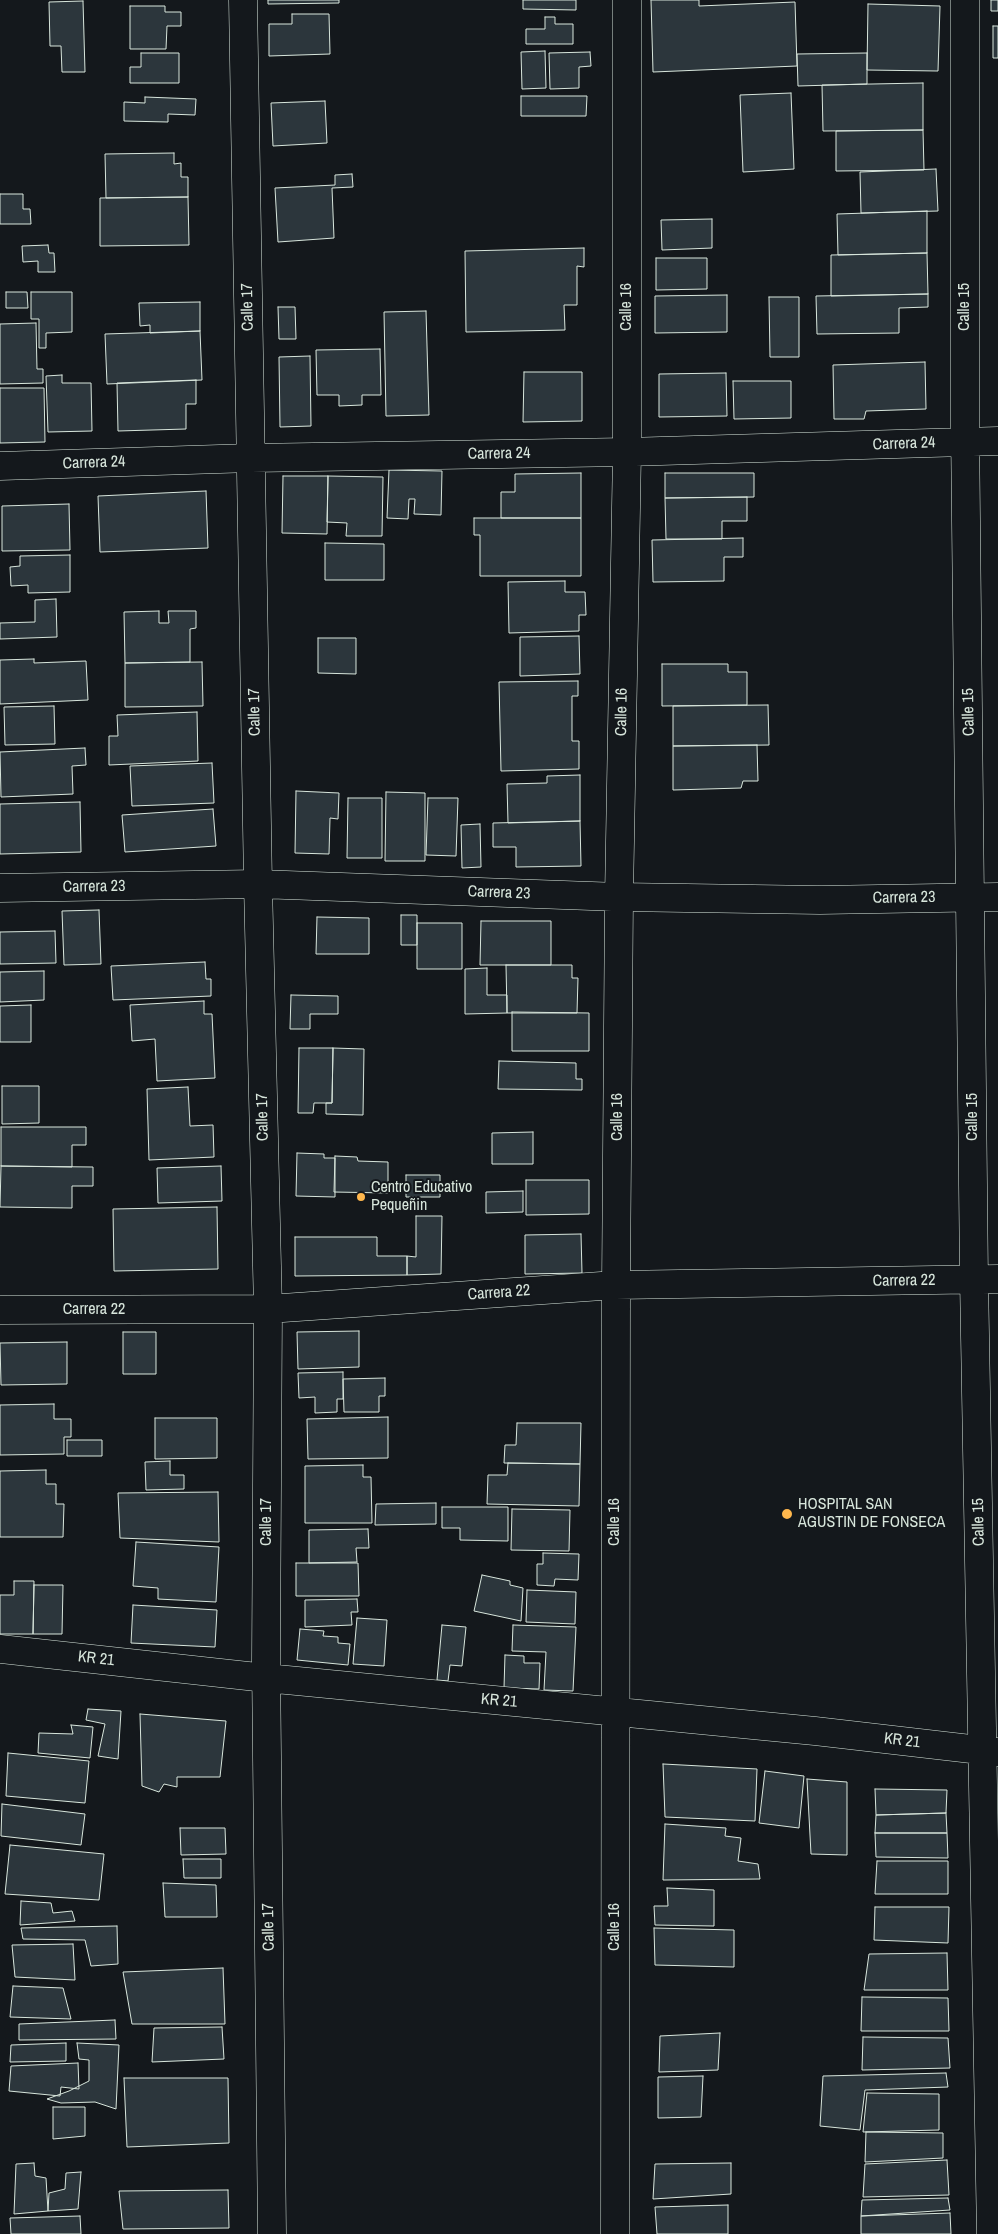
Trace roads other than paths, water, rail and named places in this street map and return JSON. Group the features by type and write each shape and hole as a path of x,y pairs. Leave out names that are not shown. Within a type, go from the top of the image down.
{"street":[{"name":"Calle 17","path":"243,0 258,884 268,1309 266,1678 272,2234"},
{"name":"Calle 16","path":"615,2234 614,1712 616,1285 619,897 627,452 627,0"},
{"name":"Calle 15","path":"966,0 966,442 971,897 986,1279 991,1751 991,2234"},
{"name":"Carrera 24","path":"0,466 251,458 627,452 998,441"},
{"name":"Carrera 23","path":"0,888 258,884 619,897 820,900 998,897"},
{"name":"Carrera 22","path":"0,1310 268,1309 616,1285 986,1279"},
{"name":"KR 21","path":"0,1649 266,1678 815,1731 991,1751"}],"place":[{"name":"Centro Educativo Pequeñin","path":"361,1197"},
{"name":"HOSPITAL SAN AGUSTIN DE FONSECA","path":"787,1514"}]}
